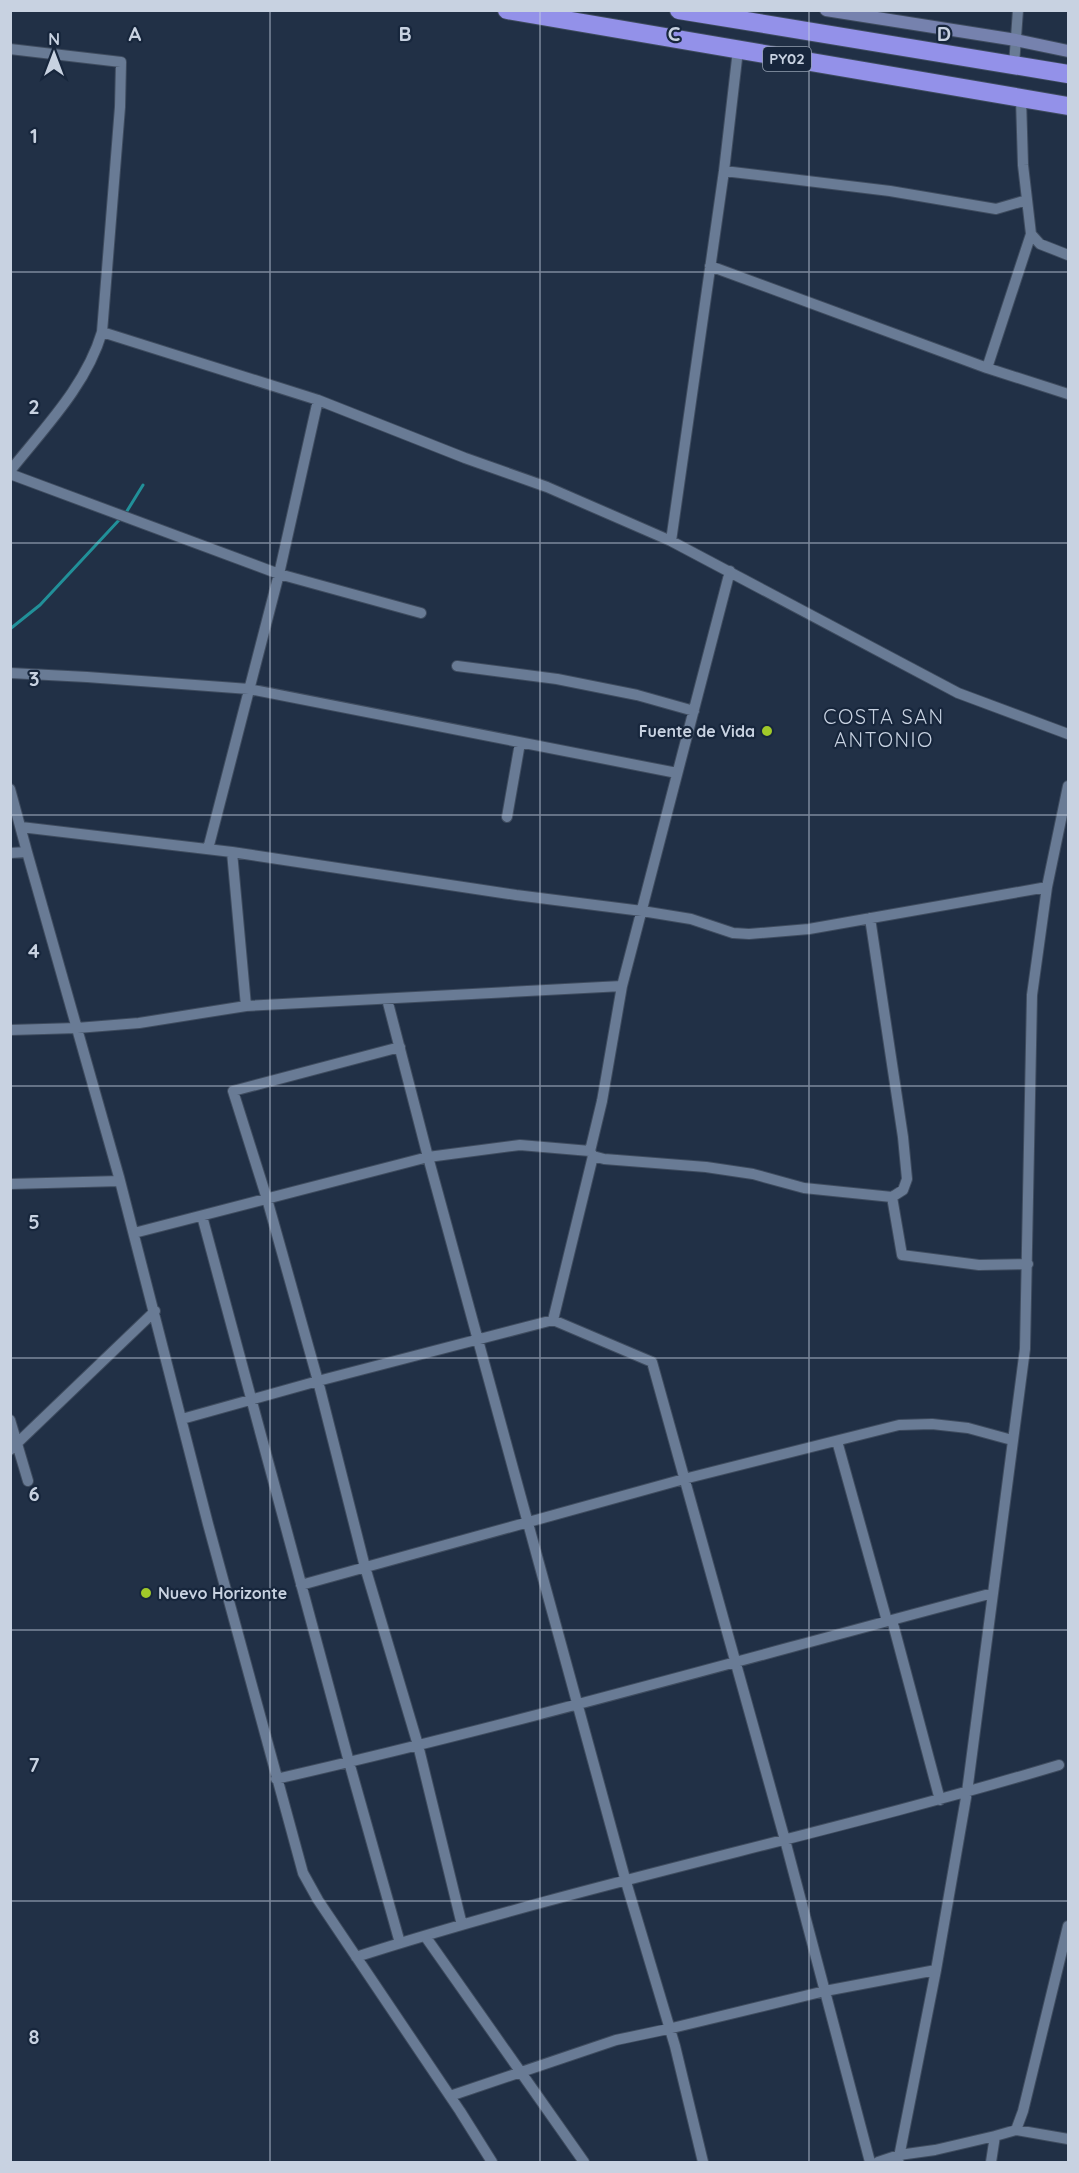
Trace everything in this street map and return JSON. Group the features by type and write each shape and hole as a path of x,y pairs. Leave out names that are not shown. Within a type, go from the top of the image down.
{"highway":[{"name":"PY02","path":"507,10 1068,106"},
{"name":"PY02","path":"679,10 1068,74"}],"street":[{"path":"826,10 1016,40 1068,51"},
{"path":"1014,65 1018,10"},
{"path":"10,49 121,62 120,107 102,332 96,353 79,382 10,472 279,574 421,613"},
{"path":"672,541 724,171 738,50"},
{"path":"987,368 1031,234 1023,165 1021,99"},
{"path":"724,171 890,191 996,209 1027,200"},
{"path":"1031,234 1040,244 1068,255"},
{"path":"710,266 987,368 1068,394"},
{"path":"102,332 318,400 465,458 547,487 672,541 958,693 1068,734"},
{"path":"208,849 279,574 318,400"},
{"path":"553,1320 591,1153 622,986 730,571"},
{"path":"458,666 556,679 636,695 693,711"},
{"path":"10,674 87,677 249,689 677,774"},
{"path":"507,817 520,743"},
{"path":"898,2159 936,1970 968,1792 1025,1349 1032,995 1047,887 1068,786"},
{"path":"10,789 120,1181 276,1779 303,1874 492,2163"},
{"path":"21,827 232,852 516,895 642,911 691,919 733,933 749,934 809,929 1047,887"},
{"path":"10,853 27,852"},
{"path":"232,852 246,1006"},
{"path":"134,1233 428,1156 520,1145 591,1153 604,1159 706,1167 753,1174 804,1188 892,1197 903,1190 907,1179 903,1137 870,918"},
{"path":"10,1030 139,1023 246,1006 622,986"},
{"path":"387,999 626,1882 668,2029 675,2046 703,2163"},
{"path":"400,1047 233,1091 267,1199 318,1381 365,1567 418,1745 462,1925"},
{"path":"10,1184 120,1181"},
{"path":"892,1197 902,1255 979,1265 1028,1264"},
{"path":"202,1216 400,1943"},
{"path":"14,1446 155,1311"},
{"path":"182,1419 553,1320 652,1362 785,1840 870,2163"},
{"path":"10,1420 14,1446 28,1481"},
{"path":"301,1585 684,1479 899,1425 932,1424 968,1428 1012,1440"},
{"path":"837,1441 940,1800"},
{"path":"276,1779 578,1704 993,1593"},
{"path":"356,1957 462,1925 940,1800 1059,1765"},
{"path":"1016,2130 1023,2111 1068,1926"},
{"path":"425,1936 584,2163"},
{"path":"450,2096 616,2040 825,1991 936,1970"},
{"path":"878,2163 1016,2130 1068,2139"},
{"path":"991,2163 995,2136"}],"waterway":[{"path":"127,511 143,485"},
{"path":"10,629 40,605 120,519"}],"place":[{"name":"Fuente de Vida","path":"767,731"},
{"name":"Nuevo Horizonte","path":"146,1593"}],"district":[{"name":"COSTA SAN ANTONIO","path":"884,728"}]}
